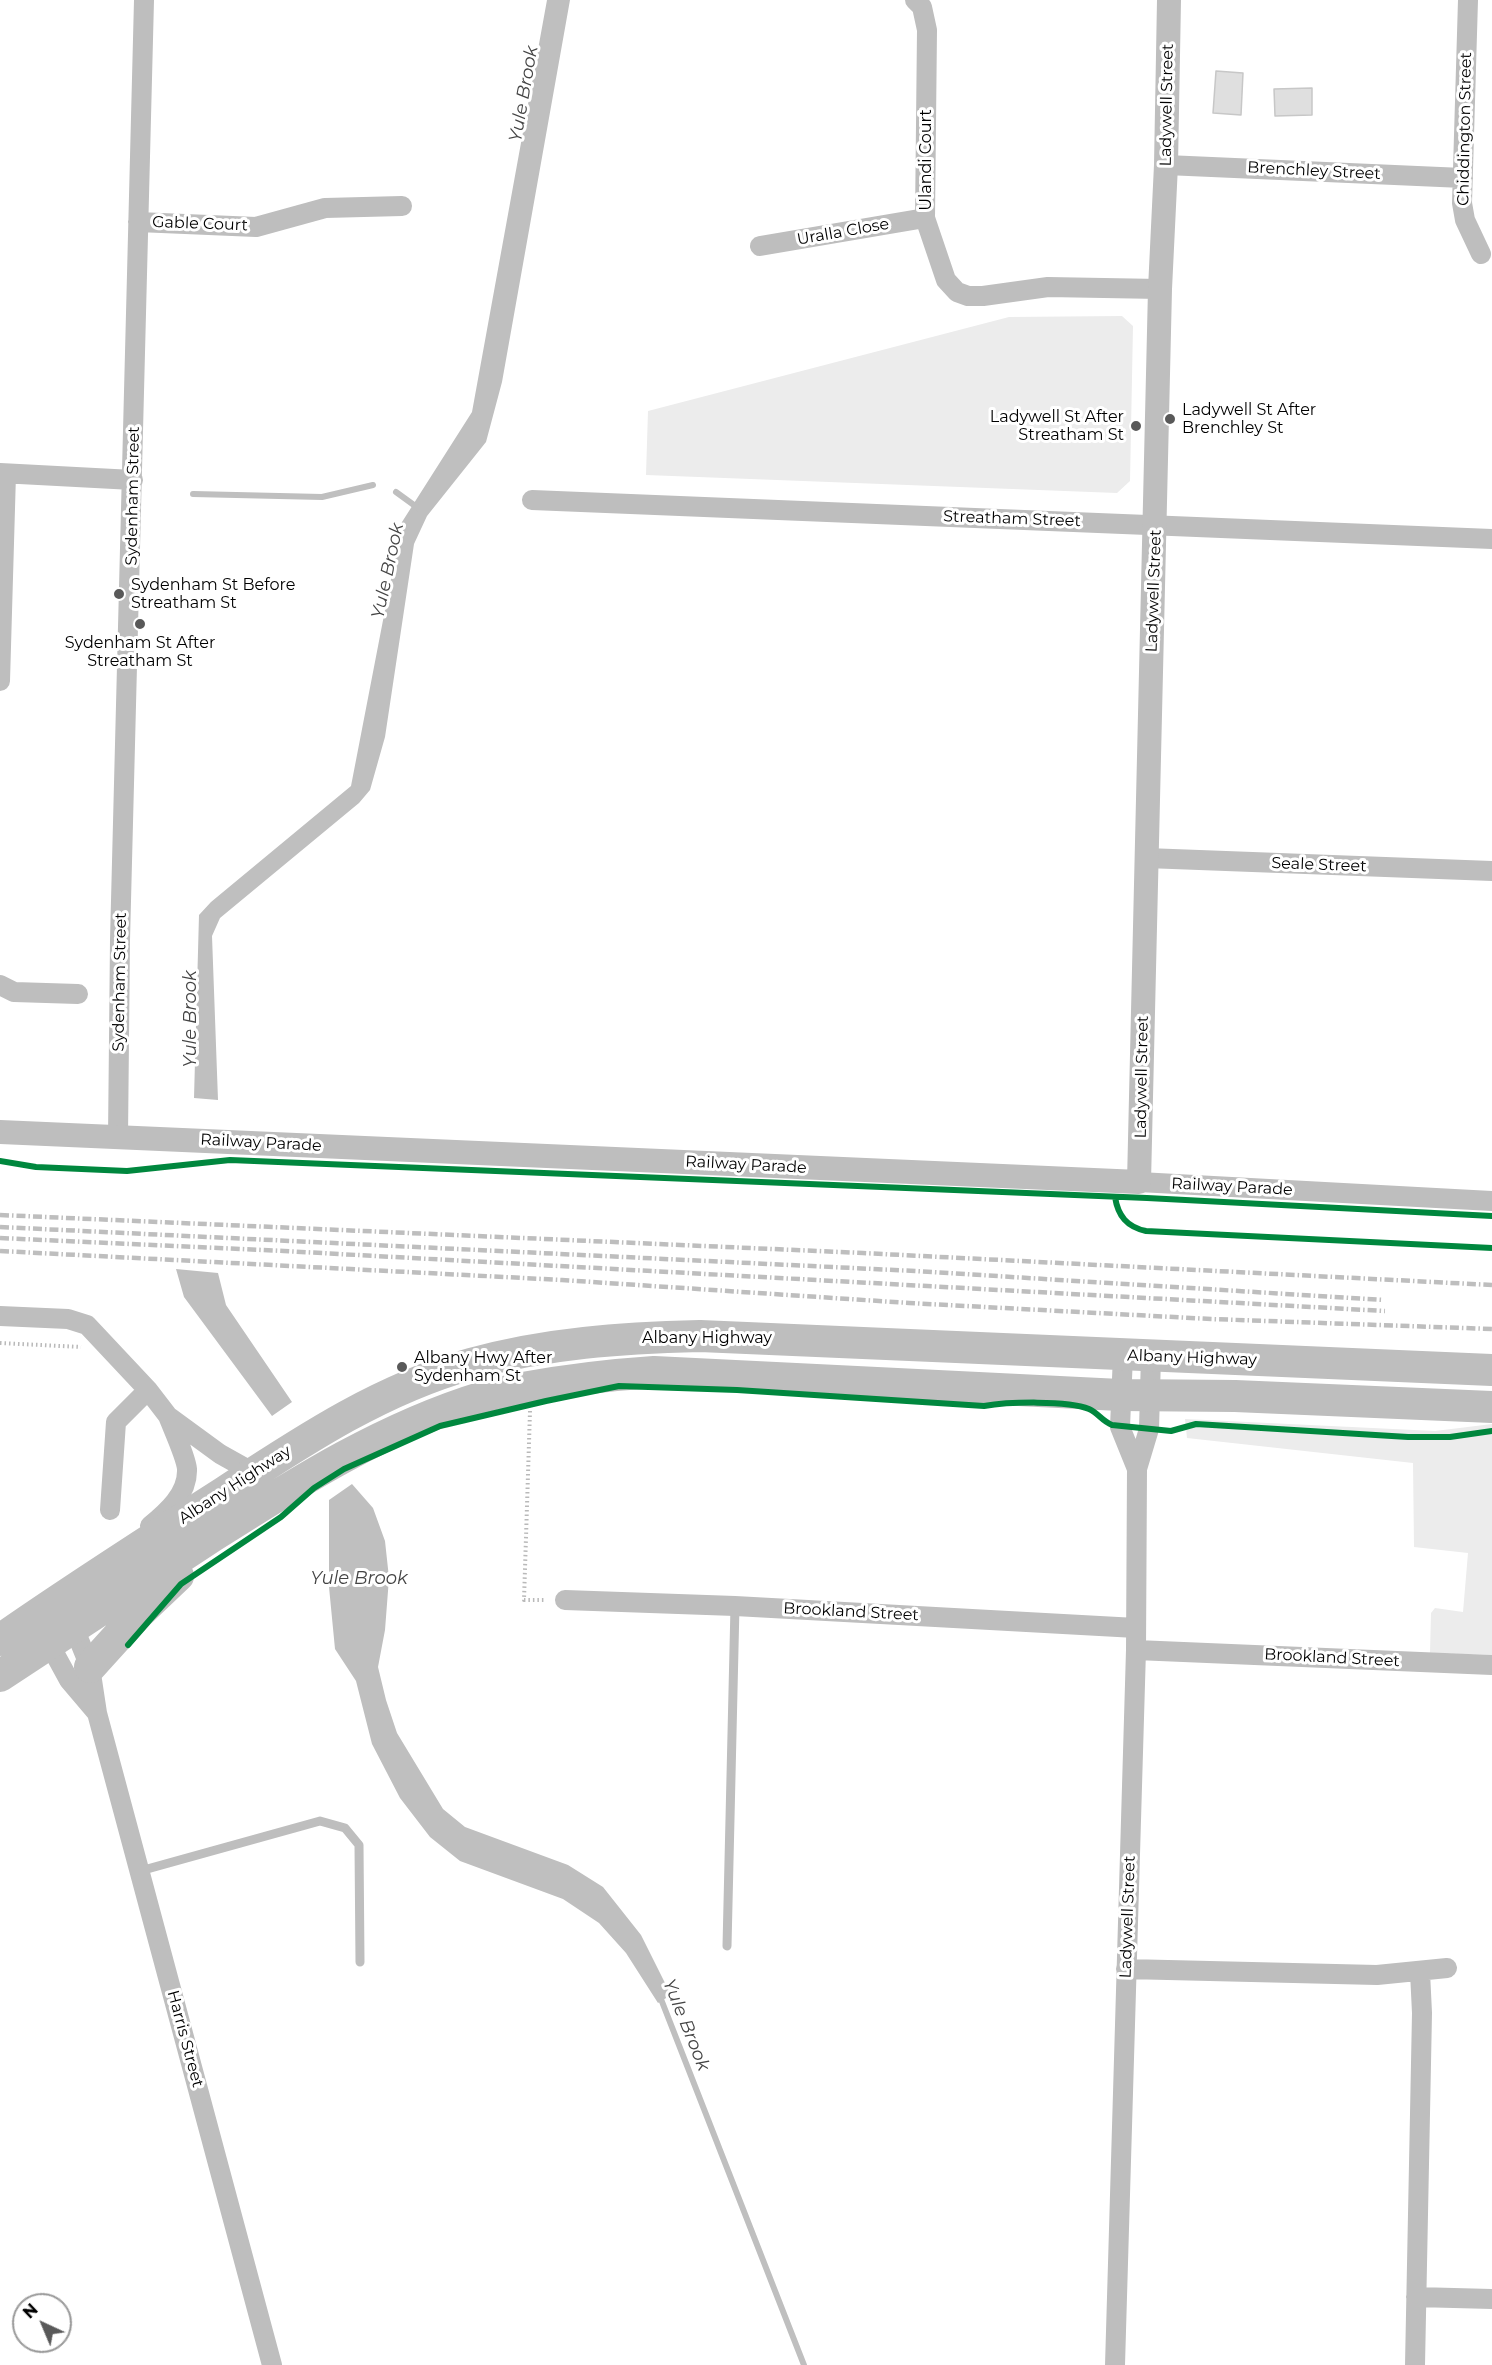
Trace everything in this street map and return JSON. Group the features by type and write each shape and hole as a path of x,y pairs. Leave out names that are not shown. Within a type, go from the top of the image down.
{"highway":[{"name":"Albany Highway","path":"0,1640 71,1591 344,1416 403,1389 469,1364 551,1347 627,1338 700,1336 1492,1370"},
{"name":"Albany Highway","path":"0,1676 267,1501 320,1468 392,1431 484,1396 600,1375 654,1372 1135,1395 1492,1407"},
{"path":"90,1667 138,1614 191,1564 243,1531 267,1501"}],"street":[{"name":"Sydenham Street","path":"118,1137 120,952 144,0"},
{"name":"Ulandi Court","path":"915,0 922,7 927,30 925,218 946,280 957,292 969,296 1048,287 1160,289"},
{"name":"Ladywell Street","path":"1139,1182 1169,0"},
{"name":"Chiddington Street","path":"1468,0 1462,203 1466,220 1480,254"},
{"name":"Brenchley Street","path":"1166,165 1463,178"},
{"name":"Gable Court","path":"138,222 256,227 325,208 402,206"},
{"name":"Uralla Close","path":"760,246 925,218"},
{"path":"0,681 3,473 133,480"},
{"name":"Streatham Street","path":"532,500 1492,539"},
{"name":"Seale Street","path":"1146,858 1492,871"},
{"path":"0,985 14,992 78,994"},
{"name":"Railway Parade","path":"0,1132 1139,1182 1492,1201"},
{"path":"0,1316 68,1319 87,1325 148,1390 168,1416 220,1454 254,1473"},
{"name":"Ladywell Street","path":"1137,1356 1135,1395 1120,1427 1137,1469"},
{"name":"Ladywell Street","path":"1115,2365 1136,1650 1137,1469 1149,1429 1135,1395 1137,1356"},
{"path":"110,1510 116,1422 148,1390"},
{"path":"71,1591 168,1510 178,1497 184,1484 187,1468 168,1416"},
{"name":"Harris Street","path":"71,1591 62,1636 69,1680 97,1713"},
{"name":"Brookland Street","path":"565,1600 735,1606 1136,1628"},
{"name":"Harris Street","path":"35,1616 62,1636 90,1667 97,1713 272,2365"},
{"name":"Brookland Street","path":"1136,1650 1492,1665"},
{"path":"1126,1969 1377,1975 1447,1968"},
{"path":"1415,2365 1422,2013 1420,1972"},
{"path":"1416,2297 1492,2299"}],"lane":[{"path":"727,1947 735,1606"},
{"path":"140,1871 320,1821 345,1828 359,1845 360,1962"}],"path":[{"path":"0,1343 86,1347"},
{"path":"519,1407 530,1404 524,1600 565,1600"}],"shaded area":[{"path":"1122,316 1133,326 1130,481 1117,493 646,475 648,411 1009,317"},
{"path":"1185,1419 1435,1431 1492,1424 1492,1655 1430,1653 1431,1613 1435,1608 1463,1612 1468,1553 1414,1547 1413,1463 1187,1438"}],"water":[{"path":"547,0 570,0 502,382 486,442 427,516 414,544 385,737 370,790 359,803 220,918 212,936 218,1100 194,1098 199,915 211,902 351,786 402,522 472,412"},
{"path":"176,1269 218,1273 226,1305 292,1402 272,1416 184,1297"},
{"name":"Yule Brook","path":"352,1484 373,1508 385,1541 389,1578 385,1630 378,1667 397,1733 443,1809 465,1827 568,1865 603,1887 641,1935 671,1995 658,2003 626,1953 599,1923 563,1899 460,1861 430,1837 400,1798 372,1744 356,1681 335,1649 329,1587 329,1500"}],"building":[{"path":"1216,71 1243,73 1241,115 1213,113"},
{"path":"1312,88 1312,115 1275,116 1274,89"}],"waterway":[{"path":"193,494 322,497 373,485"},
{"path":"396,492 418,508"},
{"name":"Yule Brook","path":"659,1994 804,2365"}],"railway":[{"path":"0,1215 863,1253 1492,1285"},
{"path":"0,1227 915,1271 1384,1300"},
{"path":"0,1238 284,1251 1385,1311"},
{"path":"0,1251 562,1280 909,1303 1211,1319 1492,1329"}],"cycle path":[{"path":"0,1161 36,1167 127,1171 230,1160 1147,1198 1492,1216"},
{"path":"1115,1197 1118,1210 1124,1220 1146,1231 1492,1248"},
{"path":"128,1645 181,1584 281,1517 314,1488 344,1469 440,1426 619,1386 737,1390 984,1406 1022,1403 1067,1404 1089,1409 1112,1425 1171,1431 1196,1424 1408,1437 1450,1437 1492,1431"}],"place":[{"name":"Ladywell St After Brenchley St","path":"1170,419"},
{"name":"Ladywell St After Streatham St","path":"1136,426"},
{"name":"Sydenham St Before Streatham St","path":"119,594"},
{"name":"Sydenham St After Streatham St","path":"140,624"},
{"name":"Albany Hwy After Sydenham St","path":"402,1367"}]}
